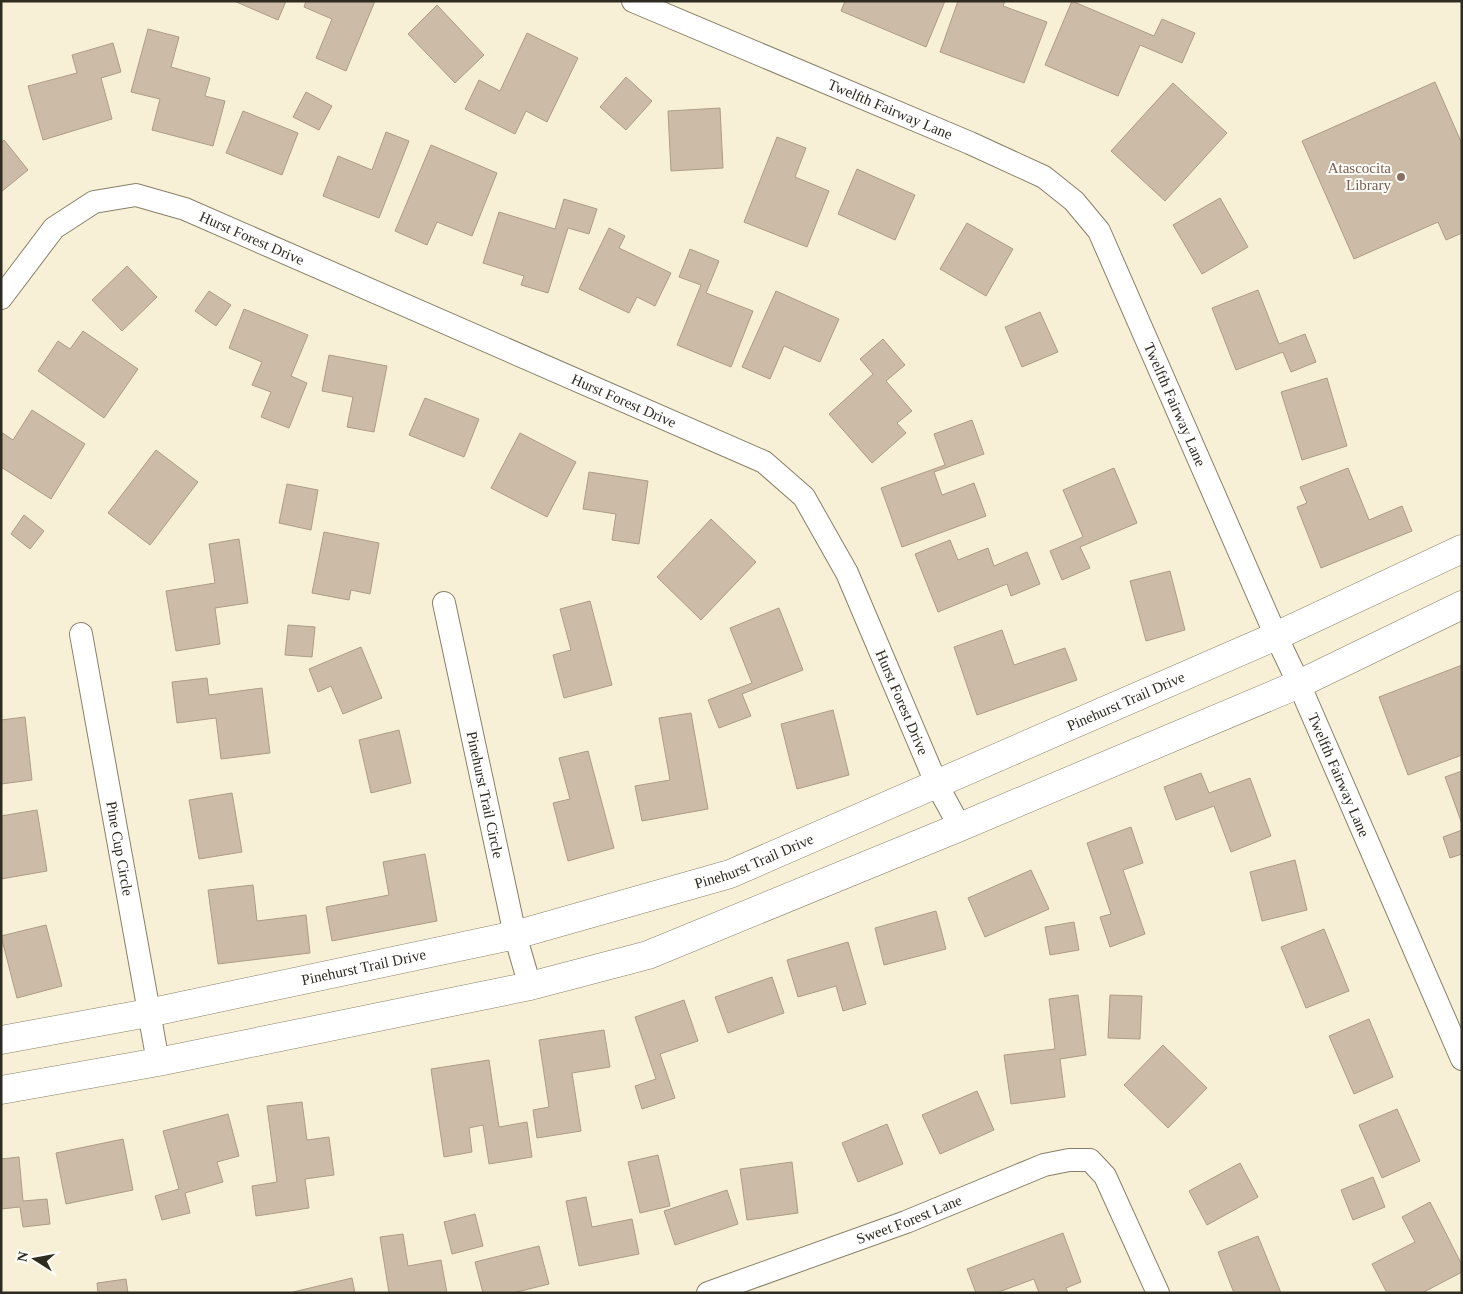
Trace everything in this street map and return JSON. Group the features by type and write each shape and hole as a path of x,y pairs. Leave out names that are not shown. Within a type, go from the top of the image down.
{"street":[{"name":"Twelfth Fairway Lane","path":"633,1 970,143 1044,177 1074,202 1099,231 1462,1059"},
{"name":"Hurst Forest Drive","path":"1,298 54,228 94,202 136,195 185,209 764,462 804,497 847,573 937,784 960,827"},
{"name":"Pinehurst Trail Drive","path":"1,1040 148,1012 515,935 730,874 1276,636 1462,549"},
{"name":"Pinehurst Trail Circle","path":"444,603 515,935 530,986"},
{"path":"1,1090 158,1062 530,986 648,955 960,827 1299,684 1462,605"},
{"name":"Pine Cup Circle","path":"80,634 158,1062"},
{"name":"Sweet Forest Lane","path":"708,1293 906,1222 1044,1165 1068,1160 1090,1160 1105,1176 1158,1293"}],"building":[{"path":"234,1 286,1 278,20"},
{"path":"306,1 375,1 346,71 316,58 332,19 304,7"},
{"path":"845,1 945,1 926,47 841,11"},
{"path":"958,1 1005,1 1003,6 1047,22 1024,83 940,52"},
{"path":"1072,1 1154,36 1162,19 1195,33 1182,63 1140,45 1118,96 1045,65"},
{"path":"437,5 484,55 455,83 408,34"},
{"path":"148,29 179,37 171,67 210,78 205,96 225,101 213,146 152,130 160,99 131,92"},
{"path":"527,33 578,58 547,122 526,111 515,134 465,109 479,80 500,91"},
{"path":"113,43 121,72 101,78 112,119 43,140 28,86 77,73 72,55"},
{"path":"626,77 652,101 626,130 600,107"},
{"path":"1435,82 1462,144 1462,233 1446,240 1438,222 1354,259 1302,141"},
{"path":"1173,83 1227,133 1165,201 1111,151"},
{"path":"306,92 332,106 319,130 293,117"},
{"path":"720,108 723,168 671,171 668,111"},
{"path":"243,111 298,133 282,175 226,153"},
{"path":"386,132 409,141 379,218 323,196 338,156 372,170"},
{"path":"777,137 806,148 795,177 829,191 807,247 744,222"},
{"path":"4,140 28,170 1,192 1,143"},
{"path":"431,145 497,173 472,236 437,222 427,245 395,231"},
{"path":"857,169 915,195 895,240 838,214"},
{"path":"1220,198 1248,247 1202,274 1173,225"},
{"path":"564,199 597,209 589,234 568,228 548,293 521,285 524,276 483,263 499,212 555,229"},
{"path":"967,223 1013,249 986,296 940,269"},
{"path":"609,228 625,236 619,248 671,273 655,306 637,297 629,313 579,289"},
{"path":"690,249 719,261 706,293 753,311 731,367 677,345 701,285 679,277"},
{"path":"127,266 157,297 122,331 92,300"},
{"path":"1258,290 1279,344 1305,334 1316,362 1291,372 1283,352 1236,370 1212,308"},
{"path":"209,291 231,305 216,326 195,311"},
{"path":"776,291 839,319 820,362 784,346 770,379 742,367"},
{"path":"244,309 308,335 291,376 307,383 289,428 261,417 271,392 252,385 262,362 229,348"},
{"path":"1040,312 1058,352 1022,367 1005,327"},
{"path":"83,331 138,369 104,418 38,371 58,341 70,349"},
{"path":"883,339 905,365 886,381 912,411 897,423 906,433 872,463 829,414 873,374 860,359"},
{"path":"329,355 387,366 374,432 347,427 353,397 322,391"},
{"path":"1327,378 1347,446 1302,460 1281,392"},
{"path":"425,398 479,419 464,457 409,435"},
{"path":"32,410 85,444 51,499 1,467 1,432 13,440"},
{"path":"972,420 984,454 934,472 942,495 974,483 986,516 902,547 881,488 945,465 934,434"},
{"path":"520,433 576,462 547,517 491,488"},
{"path":"156,450 198,482 150,545 108,513"},
{"path":"1114,468 1137,523 1080,547 1090,568 1062,580 1050,551 1083,537 1063,490"},
{"path":"1348,468 1369,520 1402,506 1412,531 1321,568 1297,507 1307,503 1300,487"},
{"path":"589,472 648,481 639,544 612,540 616,514 583,509"},
{"path":"287,484 318,490 311,530 279,523"},
{"path":"24,515 44,531 30,549 11,534"},
{"path":"711,519 756,562 701,620 657,577"},
{"path":"324,532 379,543 370,594 351,590 349,600 312,593"},
{"path":"239,539 248,603 215,608 220,644 176,651 166,591 215,583 209,544"},
{"path":"950,540 958,560 988,548 994,566 1027,552 1040,584 1011,596 1007,584 938,612 915,554"},
{"path":"1170,571 1185,630 1146,641 1130,581"},
{"path":"590,601 612,685 564,698 553,655 571,650 560,609"},
{"path":"779,608 803,670 742,694 751,716 719,728 708,700 752,683 730,628"},
{"path":"288,625 315,627 312,657 285,655"},
{"path":"1002,630 1014,665 1065,648 1077,680 977,715 954,647"},
{"path":"361,647 382,698 343,714 331,686 318,692 309,669"},
{"path":"1462,665 1462,755 1408,775 1379,697"},
{"path":"207,678 209,695 262,688 270,753 221,759 216,718 177,723 172,682"},
{"path":"833,710 849,775 797,789 781,724"},
{"path":"691,713 708,809 642,821 635,786 670,780 659,718"},
{"path":"25,717 32,780 1,784 1,720"},
{"path":"399,730 411,783 371,793 359,740"},
{"path":"588,751 614,848 568,861 553,803 570,799 559,758"},
{"path":"1462,771 1462,824 1445,777"},
{"path":"1201,773 1209,793 1250,778 1271,836 1231,852 1214,806 1176,820 1164,787"},
{"path":"232,793 242,852 199,859 189,800"},
{"path":"37,810 47,871 1,879 1,816"},
{"path":"1131,827 1143,863 1123,870 1145,934 1110,947 1100,917 1111,914 1087,843"},
{"path":"1462,830 1462,854 1450,858 1443,837"},
{"path":"425,854 437,921 332,941 326,907 389,895 383,862"},
{"path":"1295,860 1307,910 1262,921 1250,872"},
{"path":"1031,870 1049,909 985,937 968,898"},
{"path":"253,885 257,921 306,915 310,953 218,964 208,890"},
{"path":"936,911 946,949 884,965 875,928"},
{"path":"1074,922 1079,950 1050,955 1045,927"},
{"path":"46,925 62,986 17,998 1,936"},
{"path":"1324,929 1349,991 1306,1008 1281,947"},
{"path":"848,942 866,1004 843,1011 836,986 798,997 787,960"},
{"path":"772,977 784,1013 728,1033 715,997"},
{"path":"1078,995 1086,1055 1060,1059 1065,1097 1011,1104 1004,1055 1055,1049 1049,999"},
{"path":"1110,995 1142,996 1140,1039 1108,1038"},
{"path":"684,1000 698,1041 660,1054 675,1098 642,1109 635,1086 656,1079 635,1017"},
{"path":"1369,1019 1393,1077 1354,1094 1329,1036"},
{"path":"604,1030 610,1067 572,1073 581,1131 537,1138 533,1110 549,1107 539,1040"},
{"path":"1163,1045 1207,1088 1168,1128 1124,1085"},
{"path":"489,1060 499,1127 527,1122 532,1157 489,1164 483,1125 469,1128 472,1152 444,1157 431,1069"},
{"path":"977,1091 994,1130 940,1154 922,1115"},
{"path":"302,1102 307,1140 329,1137 334,1175 305,1179 309,1208 256,1216 252,1186 277,1182 267,1106"},
{"path":"1397,1109 1420,1161 1382,1178 1359,1125"},
{"path":"228,1114 239,1156 217,1162 223,1182 185,1193 190,1213 162,1220 155,1196 179,1189 163,1131"},
{"path":"887,1124 903,1164 858,1182 842,1143"},
{"path":"123,1139 133,1190 66,1204 56,1153"},
{"path":"658,1155 670,1206 640,1213 628,1162"},
{"path":"19,1157 23,1201 47,1199 50,1224 23,1227 20,1207 1,1209 1,1159"},
{"path":"792,1162 798,1213 747,1220 740,1169"},
{"path":"1240,1163 1258,1197 1207,1225 1189,1191"},
{"path":"1373,1177 1385,1207 1353,1220 1341,1190"},
{"path":"727,1190 738,1224 675,1245 664,1211"},
{"path":"586,1197 592,1227 632,1219 639,1254 579,1266 566,1201"},
{"path":"1430,1202 1462,1265 1462,1272 1422,1293 1387,1293 1372,1264 1415,1242 1402,1217"},
{"path":"475,1214 483,1246 452,1254 444,1222"},
{"path":"1063,1233 1081,1282 1066,1288 1068,1293 1039,1293 1034,1279 996,1293 976,1293 967,1269"},
{"path":"403,1234 408,1266 441,1260 447,1293 389,1293 380,1237"},
{"path":"1258,1236 1281,1293 1234,1293 1218,1252"},
{"path":"539,1246 549,1284 513,1293 483,1293 475,1262"},
{"path":"352,1278 355,1293 293,1293 293,1292"},
{"path":"126,1279 128,1293 98,1293 97,1283"}],"place":[{"name":"Atascocita Library","path":"1401,177"}]}
